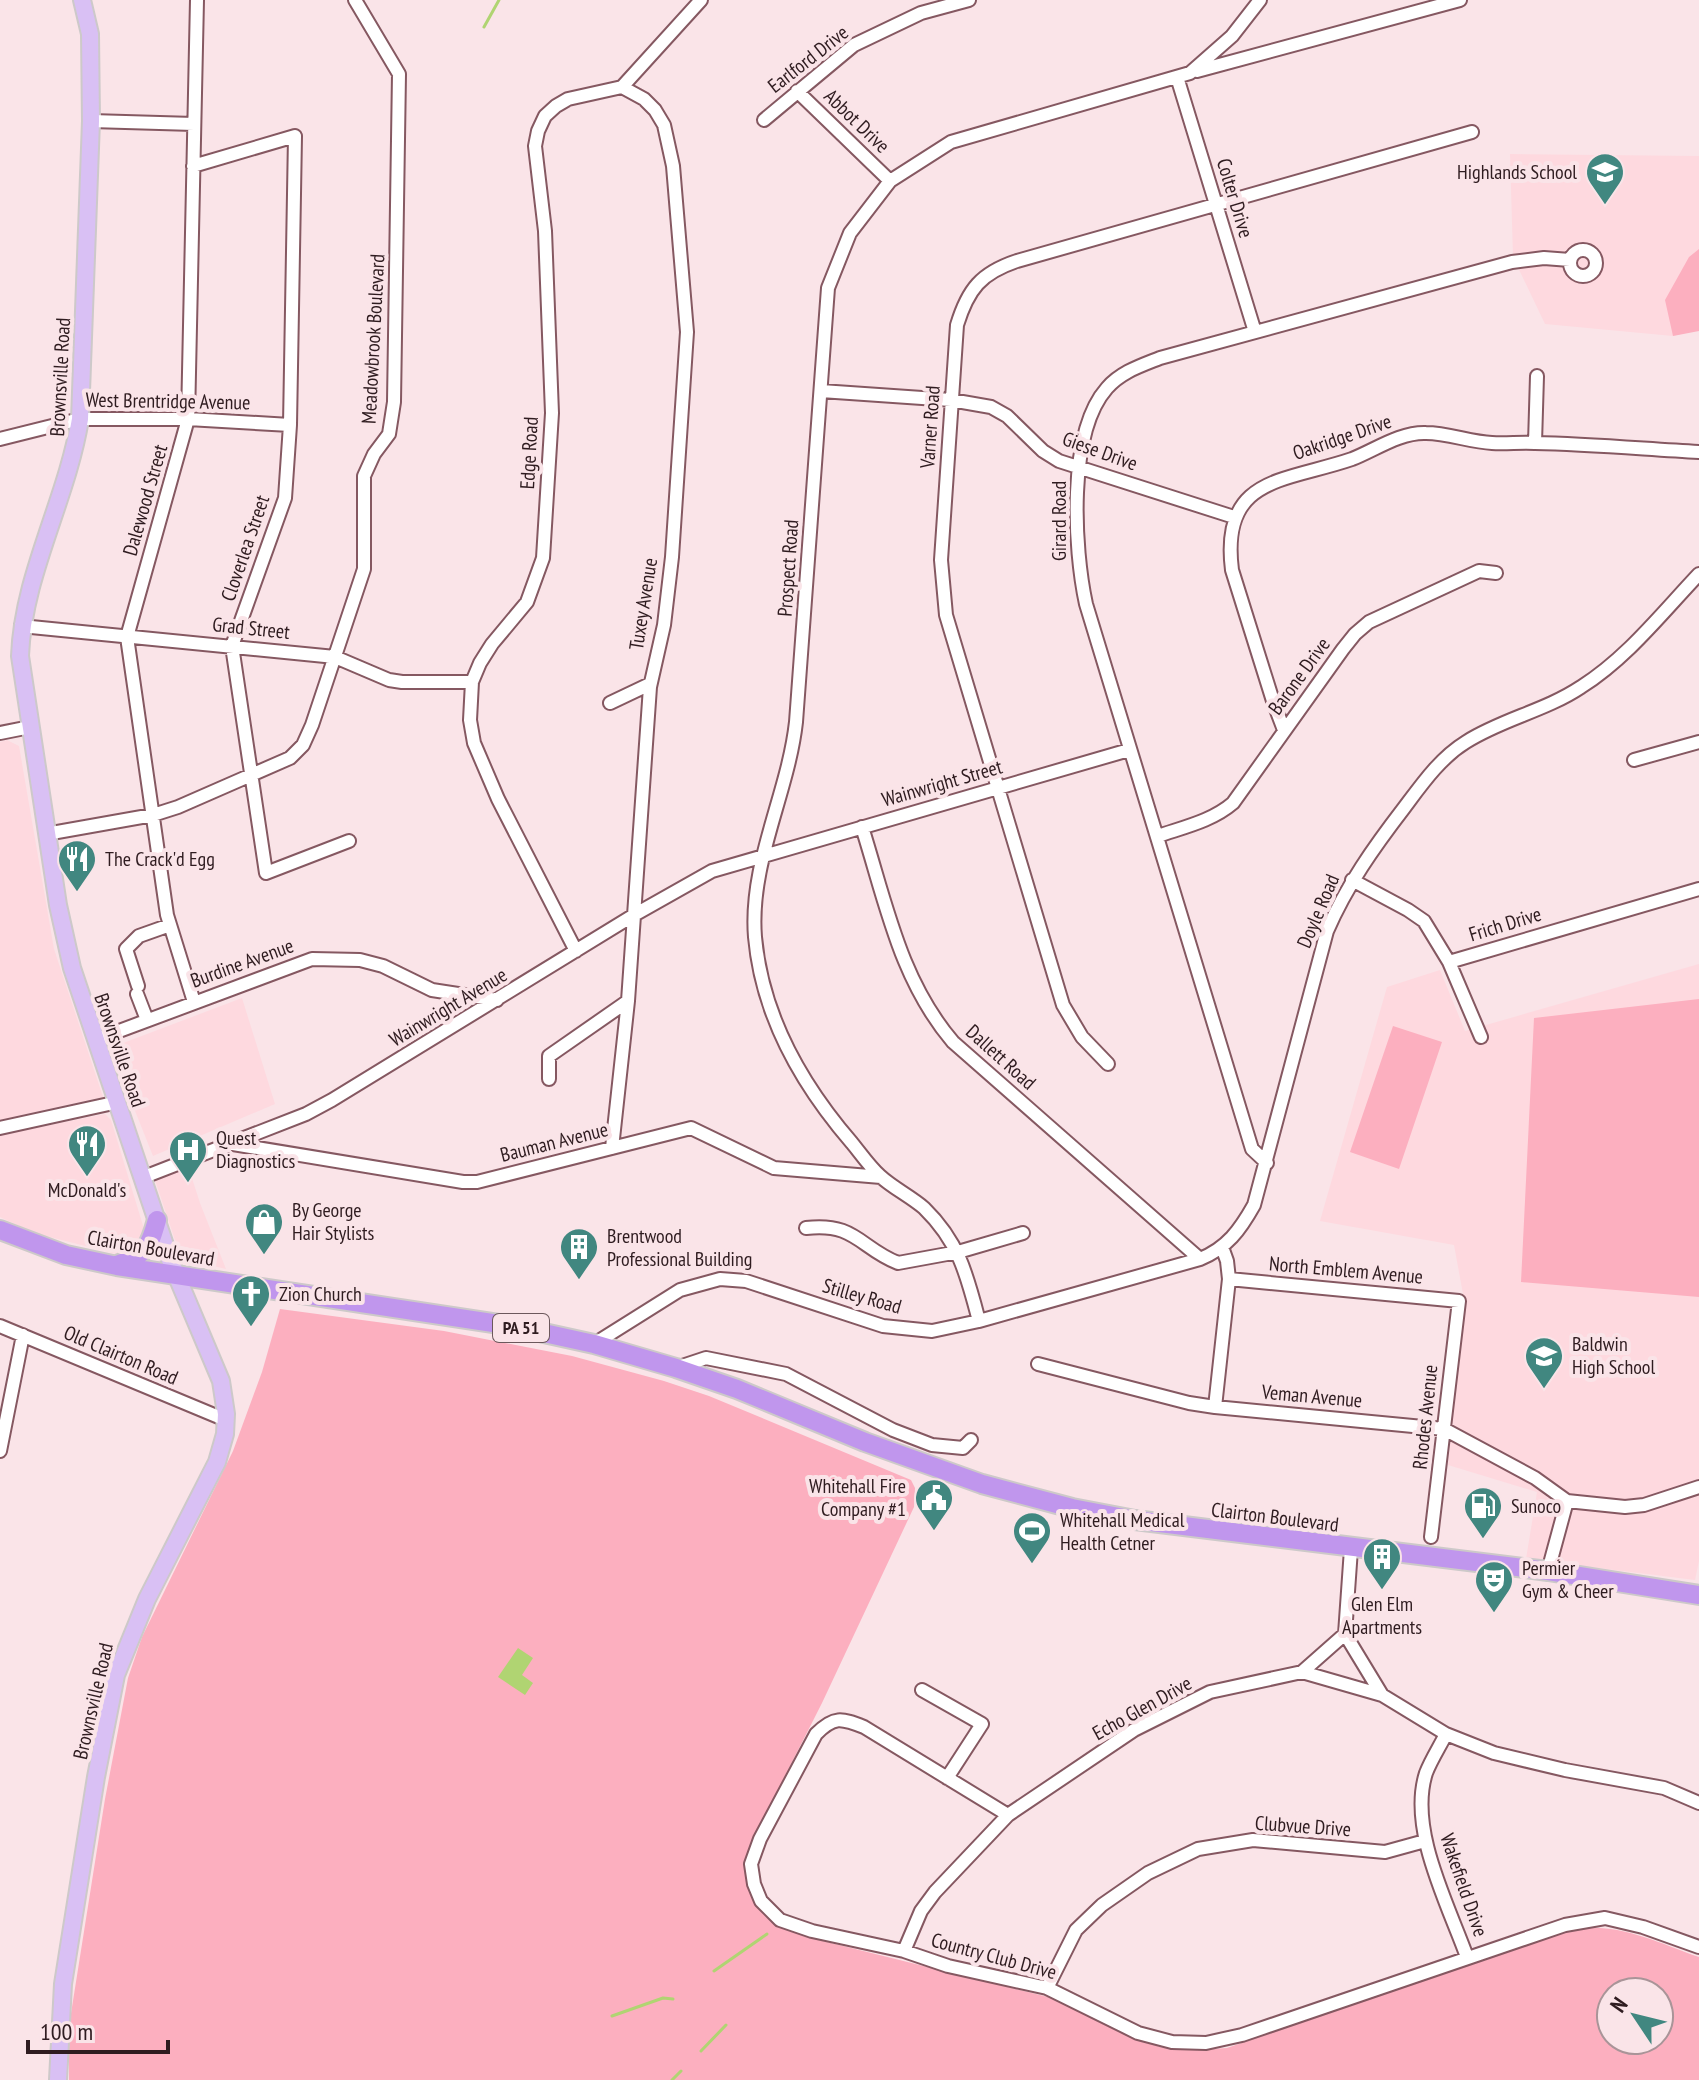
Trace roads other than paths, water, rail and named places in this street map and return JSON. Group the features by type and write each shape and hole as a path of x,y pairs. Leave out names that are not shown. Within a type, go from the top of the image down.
{"highway":[{"path":"117,1266 137,1258 147,1249 157,1220"},
{"name":"Clairton Boulevard","path":"0,1230 66,1255 117,1266 512,1326 594,1344 737,1389 934,1468 1022,1495 1135,1520 1548,1571 1699,1595"}],"main road":[{"name":"Brownsville Road","path":"58,2080 63,1984 96,1777 116,1675 147,1599 217,1462 226,1420 221,1381 175,1275 72,968 46,834 20,656 21,626 74,454 80,419 91,121 90,34 82,0"}],"street":[{"name":"Dalewood Street","path":"194,1002 170,925 127,637 188,419 197,0"},
{"name":"Meadowbrook Boulevard","path":"46,834 153,815 290,758 303,745 364,569 364,476 374,454 389,434 394,411 399,74 355,0"},
{"path":"622,87 701,0"},
{"name":"Earlford Drive","path":"764,120 854,45 921,13 969,0"},
{"name":"Prospect Road","path":"979,1321 966,1270 944,1230 923,1207 881,1177 820,1104 784,1043 769,1007 759,968 755,904 794,743 828,288 850,233 890,181 951,142 1184,75 1232,36 1260,0"},
{"path":"1184,75 1427,5 1460,0"},
{"name":"Colter Drive","path":"1184,75 1217,205 1255,332"},
{"name":"Edge Road","path":"576,951 498,799 474,743 470,720 472,682 492,644 527,602 543,558 552,413 545,231 535,146 538,131 545,116 568,99 622,87"},
{"name":"Tuxey Avenue","path":"612,1148 628,1001 650,684 667,604 687,332 673,166 664,125 644,99 622,87"},
{"name":"Abbot Drive","path":"797,91 890,181"},
{"path":"91,121 194,124"},
{"name":"Varner Road","path":"1108,1064 1082,1037 1063,1005 946,615 941,560 957,325 971,290 998,267 1472,132"},
{"name":"Cloverlea Street","path":"193,166 295,136 290,425 285,498 232,646 266,873 349,841"},
{"name":"Girard Road","path":"1267,1163 1252,1149 1129,750 1080,575 1077,548 1079,469 1087,424 1104,391 1119,376 1160,358 1512,262 1544,258 1570,260"},
{"path":"1535,443 1537,376"},
{"name":"Giese Drive","path":"821,391 951,400 991,407 1007,416 1043,451 1059,461 1234,517"},
{"name":"West Brentridge Avenue","path":"0,439 80,419 188,419 290,425"},
{"name":"Oakridge Drive","path":"1234,517 1246,502 1268,485 1352,459 1404,436 1425,433 1492,443 1699,452"},
{"path":"1234,517 1229,548 1232,570 1284,730"},
{"name":"Barone Drive","path":"1158,836 1223,812 1233,803 1343,649 1369,622 1479,571 1496,573"},
{"name":"Doyle Road","path":"1222,1247 1234,1237 1254,1205 1327,931 1352,880 1424,781 1451,752 1468,740 1581,688 1627,650 1699,574"},
{"name":"Grad Street","path":"21,626 335,657 389,680 402,682 472,682"},
{"path":"610,703 650,684"},
{"path":"0,733 30,727"},
{"path":"1634,760 1699,742"},
{"name":"Wainwright Street","path":"765,854 1129,750"},
{"name":"Dallett Road","path":"862,827 906,968 934,1020 953,1042 1200,1259"},
{"name":"Wainwright Avenue","path":"144,1177 306,1114 634,915 712,871 765,854"},
{"name":"Frich Drive","path":"1352,880 1424,921 1449,962 1699,889"},
{"path":"147,1020 126,949 139,936 170,925"},
{"name":"Burdine Avenue","path":"95,1040 312,959 360,960 383,966 432,990 497,1000"},
{"path":"1449,962 1481,1037"},
{"path":"549,1079 549,1056 628,1001"},
{"path":"0,1128 118,1102"},
{"name":"Bauman Avenue","path":"230,1144 477,1182 691,1128 774,1168 881,1177"},
{"path":"806,1228 821,1226 844,1230 898,1263 958,1252 1023,1233"},
{"path":"1215,1407 1229,1279 1222,1247"},
{"name":"Stilley Road","path":"594,1344 680,1290 720,1279 746,1281 883,1326 932,1331 979,1321 1200,1259 1222,1247"},
{"name":"North Emblem Avenue","path":"1229,1279 1459,1301"},
{"name":"Rhodes Avenue","path":"1431,1537 1459,1301"},
{"name":"Old Clairton Road","path":"0,1326 226,1420"},
{"path":"0,1451 23,1335"},
{"name":"Clairton Boulevard","path":"676,1368 706,1358 786,1374 853,1411 932,1445 963,1448 971,1440"},
{"name":"Veman Avenue","path":"1038,1364 1189,1403 1444,1429 1535,1478 1567,1501"},
{"path":"1548,1571 1567,1501 1625,1507 1644,1505 1699,1487"},
{"path":"1351,1549 1345,1634 1382,1695"},
{"path":"1302,1672 1345,1634"},
{"name":"Echo Glen Drive","path":"904,1951 921,1911 935,1892 1008,1815 1134,1730 1210,1692 1302,1672 1382,1695 1446,1734 1494,1753 1664,1788 1699,1803"},
{"path":"922,1690 982,1724 947,1778"},
{"name":"Country Club Drive","path":"1008,1815 864,1727 844,1719 828,1722 816,1734 760,1839 751,1864 754,1884 761,1901 780,1920 812,1931 904,1951 948,1966 1047,1988 1138,2033 1172,2042 1206,2043 1242,2035 1565,1925 1605,1918 1643,1927 1699,1947"},
{"name":"Wakefield Drive","path":"1446,1734 1426,1773 1421,1807 1425,1841 1467,1957"},
{"name":"Clubvue Drive","path":"1047,1988 1076,1930 1093,1913 1148,1873 1198,1849 1253,1840 1385,1852 1425,1841"}],"waterway":[{"path":"484,27 499,0"},
{"path":"714,1971 767,1934"},
{"path":"612,2016 663,1998 673,1999"},
{"path":"701,2051 726,2025"},
{"path":"672,2080 681,2071"}],"place":[{"name":"Highlands School","path":"1605,206"},
{"name":"The Crack'd Egg","path":"77,893"},
{"name":"McDonald's","path":"87,1178"},
{"name":"Quest Diagnostics","path":"188,1184"},
{"name":"By George Hair Stylists","path":"264,1256"},
{"name":"Brentwood Professional Building","path":"579,1281"},
{"name":"Zion Church","path":"251,1328"},
{"name":"Baldwin High School","path":"1544,1390"},
{"name":"Whitehall Fire Company #1","path":"934,1532"},
{"name":"Sunoco","path":"1483,1540"},
{"name":"Whitehall Medical Health Cetner","path":"1032,1565"},
{"name":"Glen Elm Apartments","path":"1382,1591"},
{"name":"Permier Gym & Cheer","path":"1494,1614"}]}
